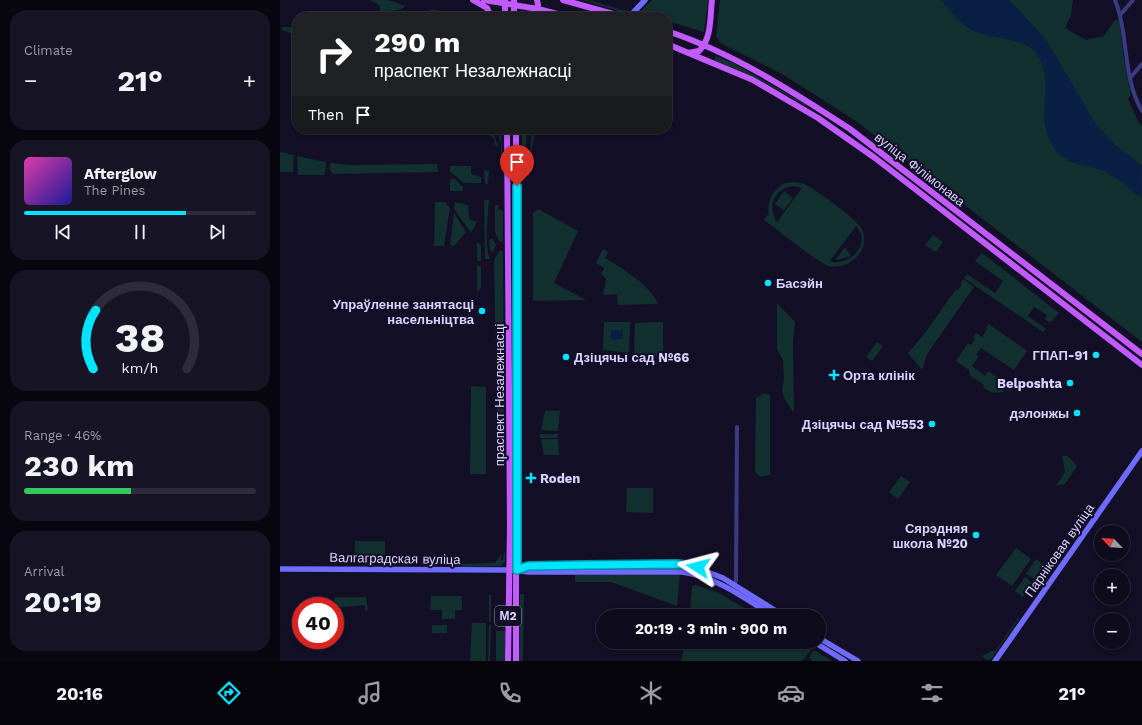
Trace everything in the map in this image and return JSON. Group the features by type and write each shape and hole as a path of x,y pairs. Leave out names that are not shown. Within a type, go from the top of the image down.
{"main road":[{"path":"473,0 487,8 489,12"},
{"path":"484,0 550,12"},
{"path":"505,0 505,12"},
{"path":"514,0 514,12"},
{"path":"537,0 538,12"},
{"path":"563,0 606,12"},
{"path":"687,52 697,52 704,45 708,34 712,0"},
{"name":"вуліца Філімонава","path":"672,33 732,56 822,111 880,151 1142,354"},
{"name":"вуліца Філімонава","path":"672,46 753,80 818,118 869,154 1142,365"},
{"path":"818,118 822,111"},
{"path":"505,134 508,144"},
{"name":"праспект Незалежнасці","path":"507,134 508,661"},
{"name":"праспект Незалежнасці","path":"516,134 516,661"},
{"path":"517,152 519,134"},
{"path":"976,236 981,230"},
{"path":"1018,268 1022,262"},
{"path":"1094,328 1100,322"}],"street":[{"path":"634,12 645,0"},
{"path":"1115,0 1121,14 1130,78 1134,94 1142,111"},
{"path":"1121,14 1132,0"},
{"path":"1130,78 1142,64"},
{"path":"734,585 736,581 737,427"},
{"name":"Парніковая вуліца","path":"995,661 1142,451"},
{"path":"688,573 689,565"},
{"path":"517,570 528,566 689,565 702,569 734,585 773,609"},
{"name":"Валгаградская вуліца","path":"280,569 517,570"},
{"path":"517,570 528,572 688,573 715,583 761,609"},
{"path":"826,642 855,660"},
{"path":"825,649 845,661"}],"green space":[{"path":"370,0 389,0 405,6 404,8 390,12 378,12 380,10 379,5"},
{"path":"583,0 588,0 623,10 631,8 622,12"},
{"path":"652,0 708,0 704,32 672,22 672,12 641,11"},
{"path":"720,0 1073,0 1071,15 1065,28 1086,40 1104,36 1115,20 1119,19 1124,60 1131,95 1128,99 1138,121 1142,126 1142,342 856,121 782,74 720,43 716,36"},
{"path":"431,9 443,12 428,12"},
{"path":"282,27 292,27 292,34 282,30"},
{"path":"716,56 733,63 807,105 806,106 754,77 714,60"},
{"path":"489,134 494,134 498,146 495,146 494,139"},
{"path":"498,134 501,134 503,170 501,170 501,143"},
{"path":"522,134 527,134 525,163 522,152"},
{"path":"532,134 534,134 529,165"},
{"path":"280,152 294,155 293,172 280,172"},
{"path":"297,156 326,162 325,174 298,175"},
{"path":"330,163 351,165 437,164 438,172 333,174 330,171"},
{"path":"450,166 471,166 471,174 481,177 481,183 464,183 450,172"},
{"path":"484,170 489,171 488,184 485,184"},
{"path":"450,179 455,179 463,187 463,191 450,191"},
{"path":"791,182 804,184 826,198 853,219 862,229 864,237 864,245 857,257 844,265 829,266 808,253 764,220 767,215 769,216 768,211 772,196 781,185","holes":["792,186 802,188 777,222 772,211 772,205 776,195 785,188","856,226 862,239 857,252 846,260 839,262 830,261"]},
{"path":"784,191 793,198 784,210 775,204"},
{"path":"484,200 489,200 487,247 490,259 485,259"},
{"path":"435,202 445,202 450,208 444,246 434,246"},
{"path":"455,202 468,205 469,219 477,222 471,233 454,209"},
{"path":"495,205 498,205 498,209 503,211 502,242 499,241 495,232"},
{"path":"538,209 578,231 554,283 586,300 533,301 533,213"},
{"path":"454,213 466,232 454,246 450,245"},
{"path":"933,235 943,242 936,252 925,245"},
{"path":"492,238 496,245 493,252 490,250 489,240"},
{"path":"477,242 481,245 481,261 477,261"},
{"path":"845,247 851,256 837,260 836,259"},
{"path":"603,249 608,252 605,258 643,284 658,304 618,305 617,294 603,295 606,278 601,275 604,268 596,263"},
{"path":"500,250 503,252 504,433 497,423 494,260"},
{"path":"982,253 1059,313 1052,321 1049,322 1045,320 1047,315 1034,307 1028,316 1046,329 1043,332 964,278 967,274 995,293 1003,281 975,261"},
{"path":"477,266 481,266 481,288 477,291"},
{"path":"963,279 974,287 927,354 922,370 908,353 925,333 956,289 958,290 962,285 960,284"},
{"path":"777,303 795,322 793,342 794,413 785,400 782,391 784,379 783,360 777,349"},
{"path":"604,322 630,322 629,353 603,350"},
{"path":"663,322 663,357 634,354 635,323"},
{"path":"986,322 1027,351 1014,370 981,348 976,355 979,356 972,366 985,376 988,371 1008,384 1003,392 1000,393 995,393 983,387 984,385 970,375 969,370 956,361 968,343 971,345 975,339 973,337 976,333 982,337 987,329 986,328 988,325"},
{"path":"877,342 883,346 872,361 866,357"},
{"path":"471,386 486,387 486,474 470,474"},
{"path":"764,393 770,395 770,475 760,477 755,472 756,398"},
{"path":"545,411 560,411 558,431 541,430"},
{"path":"540,434 558,434 558,438 540,438"},
{"path":"541,439 558,439 559,455 544,455"},
{"path":"1062,456 1068,456 1077,466 1065,484 1056,486 1065,472"},
{"path":"901,476 910,482 898,499 889,492"},
{"path":"627,488 653,488 653,513 626,512"},
{"path":"355,541 385,541 385,557 355,557"},
{"path":"1016,548 1031,559 1012,586 996,575"},
{"path":"504,552 505,562 500,566 460,567 460,564 495,563 501,554 501,560 503,560"},
{"path":"1036,559 1044,565 1034,579 1026,574"},
{"path":"575,575 680,575 677,606 611,582 575,582"},
{"path":"1025,577 1032,583 1023,597 1015,591"},
{"path":"695,585 717,592 746,609 690,609 692,586"},
{"path":"520,594 524,594 523,661 519,661"},
{"path":"489,595 491,595 491,622 489,622"},
{"path":"431,596 462,596 462,610 455,610 455,619 442,619 442,610 430,610"},
{"path":"344,597 366,597 368,610 365,610 365,605 344,607"},
{"path":"1017,617 1019,619 991,659 987,660 982,656 995,651 1017,620"},
{"path":"472,623 486,623 486,661 470,661"},
{"path":"489,624 491,625 490,661 488,661"},
{"path":"432,625 447,625 447,633 432,633"},
{"path":"496,631 505,631 505,661 496,661"},
{"path":"684,649 811,650 802,661 681,661"},
{"path":"814,650 832,661 813,661 809,658"}],"water":[{"path":"941,0 1009,0 1045,38 1096,124 1113,143 1142,166 1141,198 1111,175 1100,170 1073,163 1067,160 1055,149 1048,137 1045,124 1045,74 1041,62 1034,51 1029,47 1015,41 976,32 957,18"},
{"path":"611,330 623,330 623,339 611,340"}],"place":[{"name":"Басэйн","path":"768,283"},
{"name":"Упраўленне занятасці насельніцтва","path":"482,311"},
{"name":"ГПАП-91","path":"1096,355"},
{"name":"Дзіцячы сад №66","path":"566,357"},
{"name":"Орта клінік","path":"834,375"},
{"name":"Belposhta","path":"1070,383"},
{"name":"дэлонжы","path":"1077,413"},
{"name":"Дзіцячы сад №553","path":"932,424"},
{"name":"Roden","path":"531,478"},
{"name":"Сярэдняя школа №20","path":"976,535"}],"route":[{"path":"517,186 517,570 528,566 584,565 678,564 698,567"}]}
